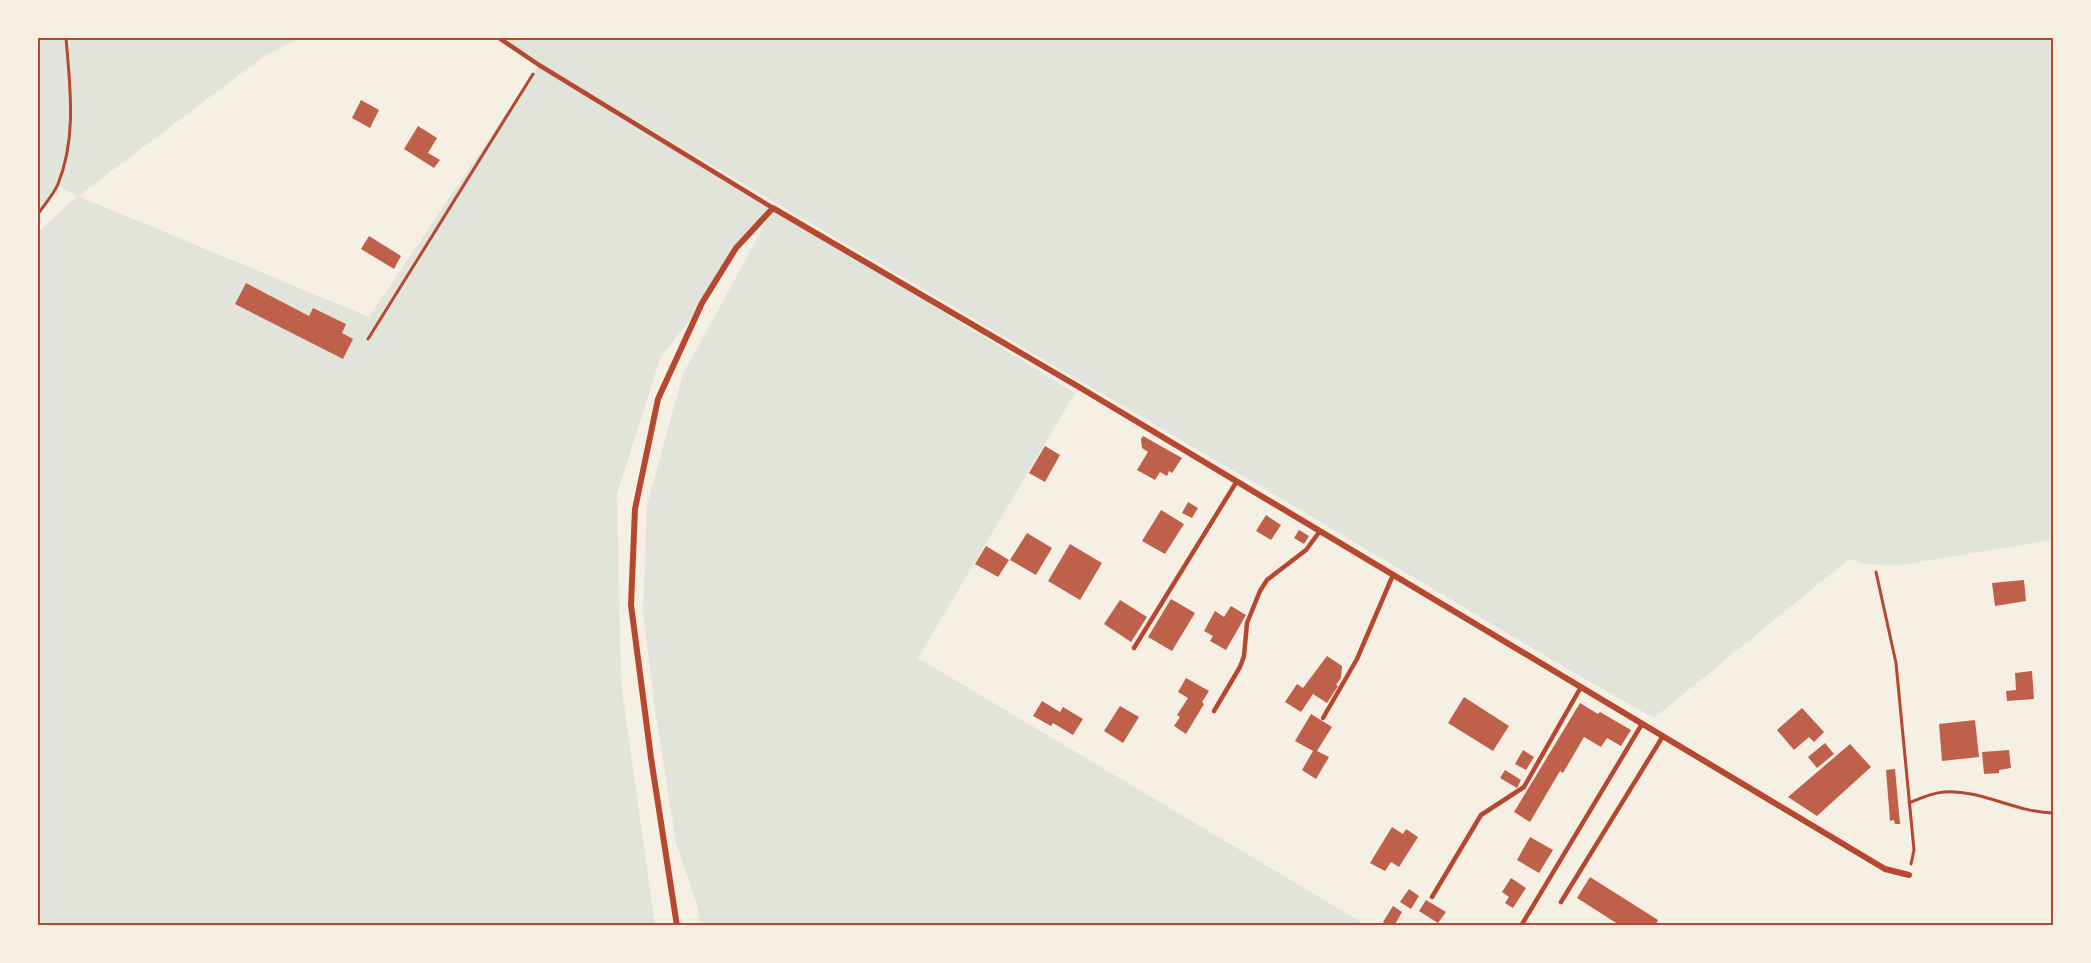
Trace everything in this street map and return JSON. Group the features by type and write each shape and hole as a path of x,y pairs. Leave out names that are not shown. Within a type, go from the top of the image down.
{"street":[{"path":"676,926 651,758 632,605 634,509 658,399 702,303 736,248 773,208 1237,481 1885,869 1909,875"}],"lane":[{"path":"499,38 773,208"},
{"path":"1134,648 1237,481"},
{"path":"1214,711 1240,667 1244,656 1247,623 1267,580 1306,550 1320,531"},
{"path":"1323,718 1357,659 1394,575"},
{"path":"1432,897 1481,815 1524,787 1581,687"},
{"path":"1521,926 1642,724"},
{"path":"1561,902 1663,736"}],"path":[{"path":"38,214 57,185 70,141 71,102 66,38"},
{"path":"368,339 539,64"},
{"path":"1876,572 1896,663 1914,850 1909,875"},
{"path":"1909,803 1926,795 1946,792 1972,795 2039,813 2054,813"}],"shaded area":[{"path":"38,38 299,38 263,57 78,196 369,317 539,65 499,38 2053,38 2053,540 1894,566 1867,564 1849,559 1654,718 578,87 1075,393 918,658 1366,925 700,925 698,908 676,843 654,702 643,611 647,505 683,374 772,211 736,248 702,303 660,359 617,494 621,683 655,925 38,925 38,232 77,196 57,185 38,214"}],"building":[{"path":"361,100 379,110 370,128 352,118"},
{"path":"418,126 437,138 428,153 440,160 434,168 404,149"},
{"path":"369,236 401,256 394,269 361,249"},
{"path":"246,283 309,316 313,308 346,324 342,333 353,339 343,359 235,304"},
{"path":"1143,436 1182,458 1172,473 1169,471 1167,476 1160,472 1155,480 1137,470 1148,452 1142,448"},
{"path":"1045,446 1060,455 1045,482 1029,473"},
{"path":"1188,502 1198,508 1192,518 1182,513"},
{"path":"1161,510 1184,524 1165,554 1142,541"},
{"path":"1266,515 1281,525 1271,540 1256,531"},
{"path":"1299,530 1309,536 1304,544 1294,538"},
{"path":"1027,533 1052,548 1036,575 1010,560"},
{"path":"1070,544 1102,563 1080,600 1048,581"},
{"path":"986,546 1009,560 998,577 975,564"},
{"path":"2024,580 2026,601 1995,606 1992,583"},
{"path":"1171,599 1195,613 1172,651 1148,637"},
{"path":"1120,600 1147,617 1131,642 1104,624"},
{"path":"1231,606 1246,615 1226,650 1210,641 1213,636 1204,631 1215,611 1224,617"},
{"path":"1327,656 1342,666 1341,678 1336,685 1338,686 1327,703 1313,694 1301,712 1285,702 1297,684 1303,688"},
{"path":"2032,671 2034,699 2007,701 2006,691 2016,690 2015,673"},
{"path":"1186,678 1209,691 1186,734 1174,726 1180,717 1177,715 1188,698 1178,692"},
{"path":"1464,697 1509,726 1493,751 1448,723"},
{"path":"1042,701 1060,712 1063,707 1083,719 1073,735 1053,723 1051,726 1033,716"},
{"path":"1580,703 1631,730 1621,746 1607,738 1601,747 1584,737 1563,773 1560,771 1530,822 1514,812"},
{"path":"1120,706 1139,717 1123,743 1104,731"},
{"path":"1802,708 1824,732 1814,742 1809,737 1794,750 1777,730"},
{"path":"1311,714 1332,727 1317,751 1329,757 1316,779 1302,770 1313,751 1295,741"},
{"path":"1975,720 1979,757 1942,761 1939,724"},
{"path":"1825,743 1834,754 1817,768 1808,757"},
{"path":"1850,744 1871,767 1817,816 1788,797"},
{"path":"1523,750 1534,757 1526,770 1515,764"},
{"path":"2009,750 2011,768 1999,770 1999,773 1984,774 1982,752"},
{"path":"1895,769 1900,824 1895,824 1894,820 1890,821 1886,770"},
{"path":"1505,770 1521,780 1517,788 1500,778"},
{"path":"1392,827 1403,834 1406,829 1418,837 1399,867 1391,862 1385,871 1370,863"},
{"path":"1530,837 1553,850 1539,873 1517,860"},
{"path":"1590,877 1658,920 1655,926 1621,926 1577,898"},
{"path":"1511,878 1526,888 1513,908 1505,903 1509,897 1502,892"},
{"path":"1409,889 1419,896 1411,909 1400,902"},
{"path":"1426,900 1446,912 1438,923 1419,911"},
{"path":"1393,906 1402,912 1394,926 1390,926 1383,922"}]}
